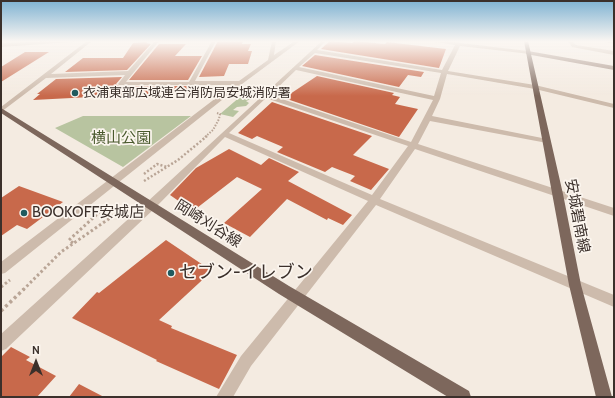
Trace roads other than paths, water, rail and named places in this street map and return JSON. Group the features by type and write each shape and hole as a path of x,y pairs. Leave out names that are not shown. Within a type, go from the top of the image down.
{"main road":[{"name":"安城碧南線","path":"529,60 558,194 575,285 604,397"},
{"name":"岡崎刈谷線","path":"1,110 296,298 463,397"}],"street":[{"path":"1,110 67,60"},
{"path":"142,60 121,84 192,82 240,83"},
{"path":"192,82 204,60"},
{"path":"1,269 271,60"},
{"path":"1,344 150,206 224,134 304,60"},
{"path":"365,60 535,87 614,106"},
{"path":"224,397 246,361 374,200 413,146 437,99 444,73 450,60"},
{"path":"566,60 614,68"},
{"path":"295,68 437,99"},
{"path":"46,76 130,73"},
{"path":"266,96 614,212"},
{"path":"428,118 547,141"},
{"path":"224,134 374,200 614,302"}],"place":[{"name":"衣浦東部広域連合消防局安城消防署","path":"75,93"},
{"name":"BOOKOFF安城店","path":"24,213"},
{"name":"セブン-イレブン","path":"171,273"}],"park label":[{"name":"横山公園","path":"121,139"}]}
